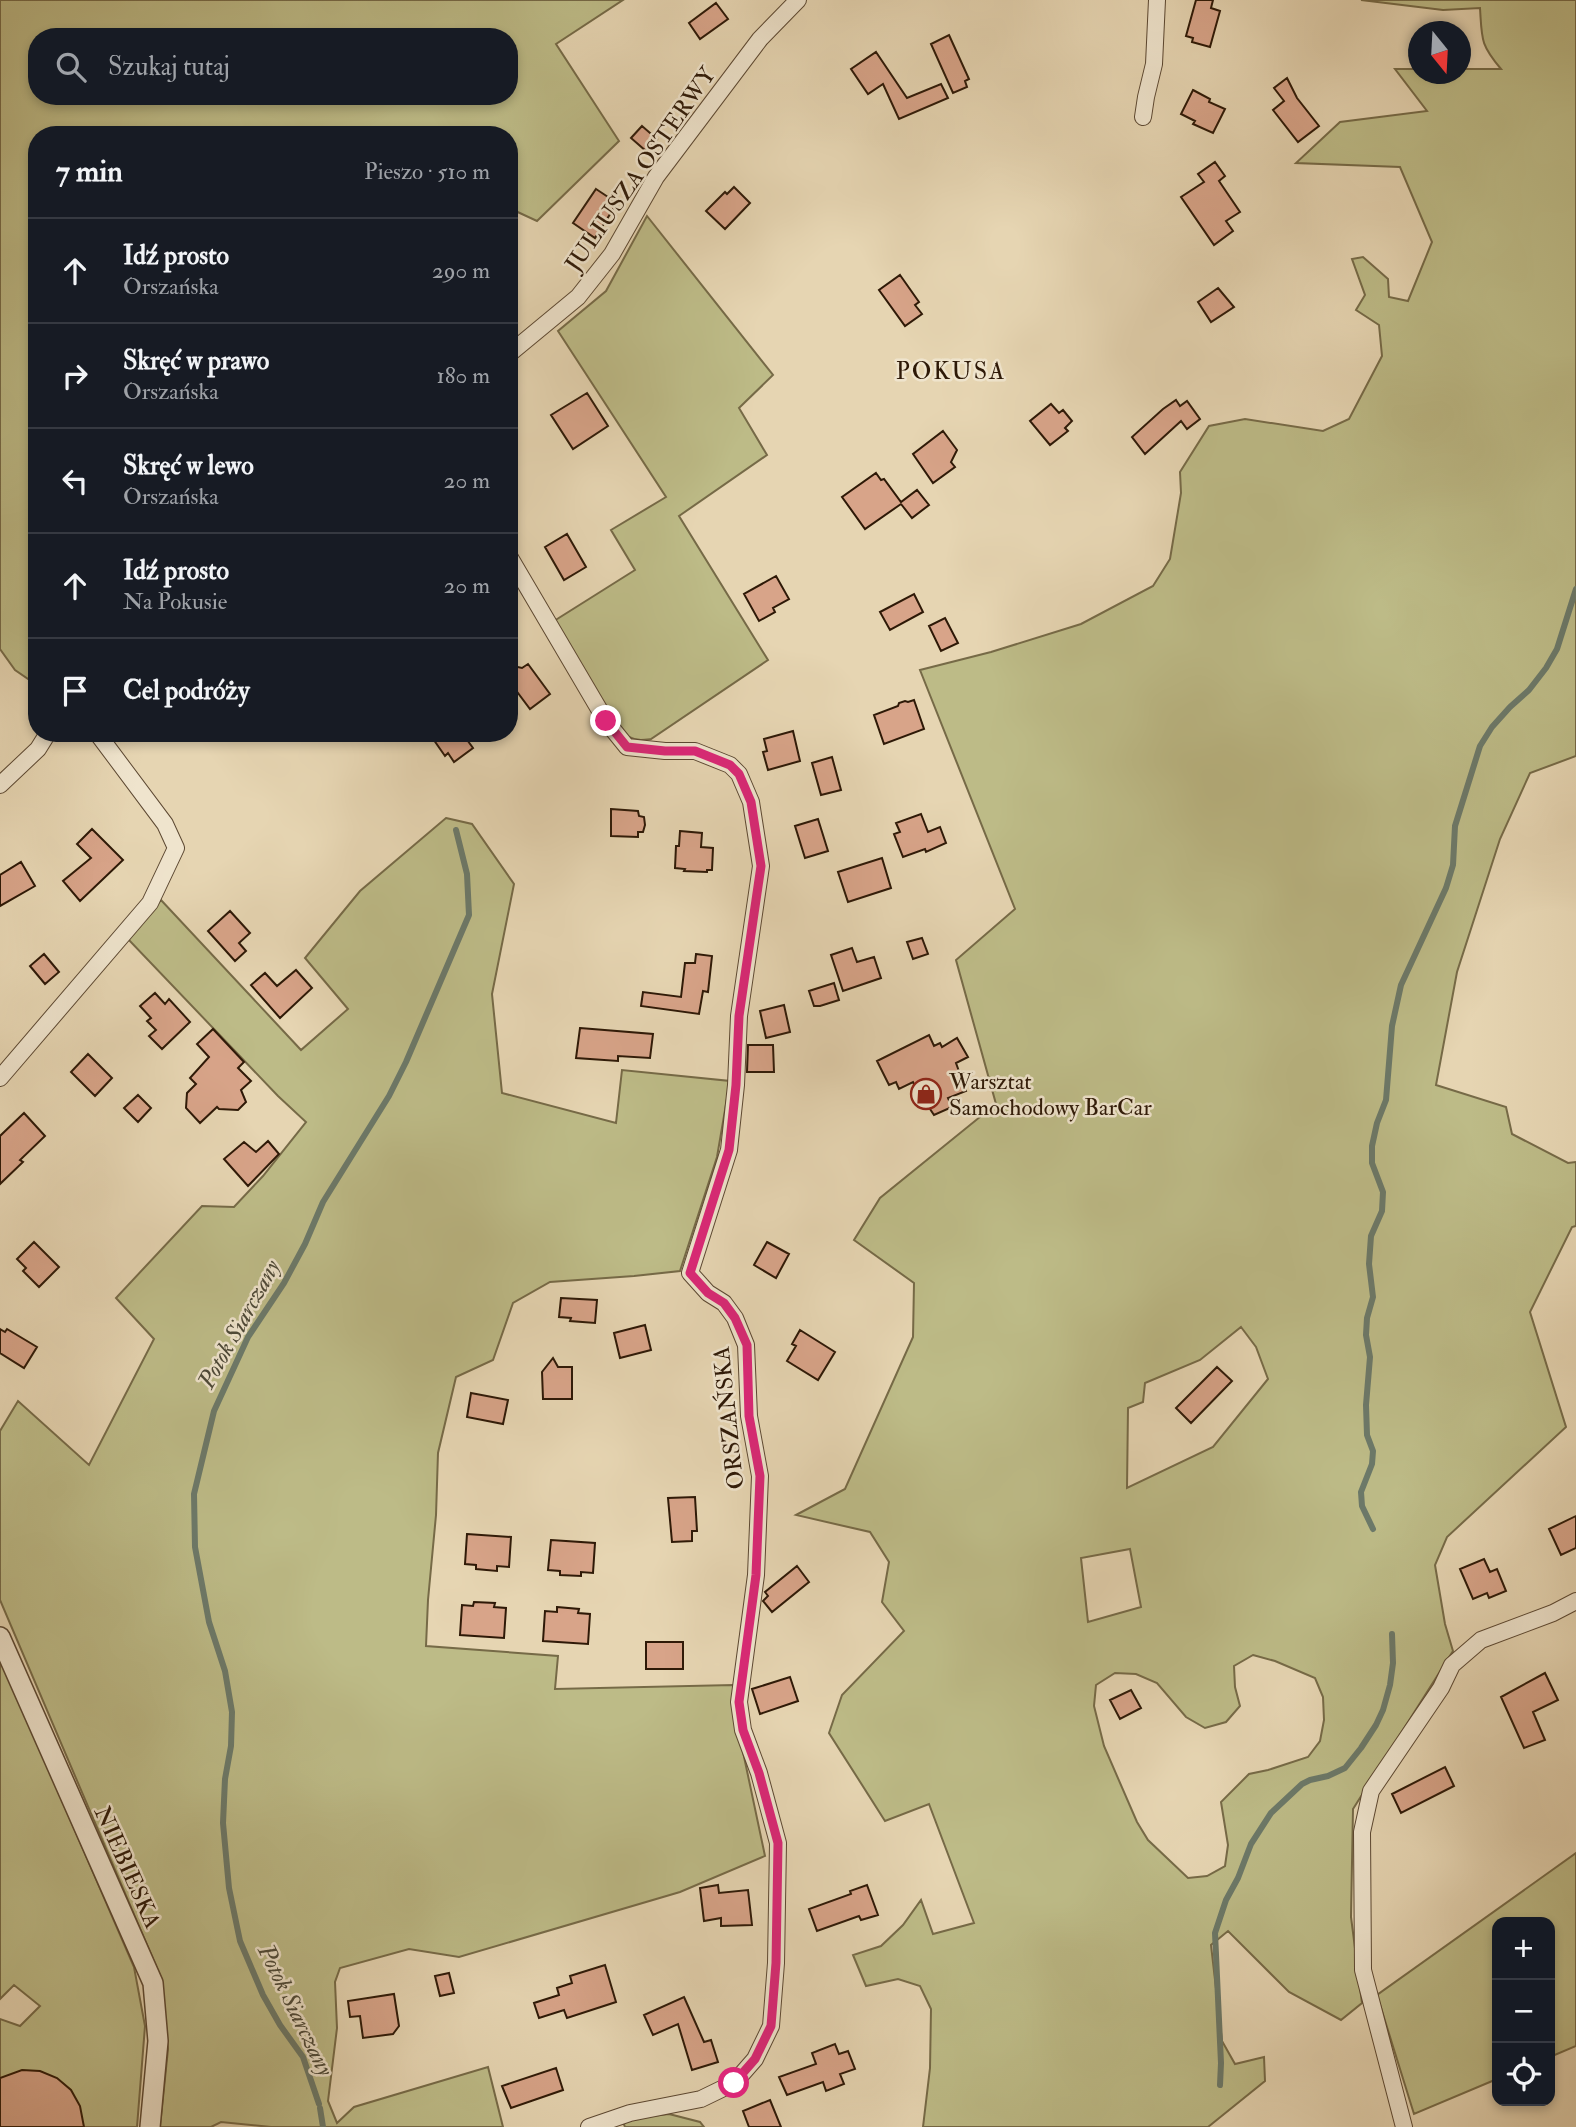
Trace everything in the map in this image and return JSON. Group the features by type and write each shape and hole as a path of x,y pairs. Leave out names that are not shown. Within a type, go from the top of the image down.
{"street":[{"name":"JULIUSZA OSTERWY","path":"518,347 578,297 612,254 656,177 760,39 798,0"},
{"path":"1143,117 1154,64 1157,0"},
{"name":"ORSZAŃSKA","path":"518,571 606,721 627,747 695,751 730,765 739,774 751,802 761,866 739,1016 736,1085 729,1150 690,1273 708,1293 724,1303 735,1318 747,1345 749,1416 760,1476 756,1575 739,1702 743,1730 759,1773 778,1843 776,1963 771,2026 755,2059 734,2083 701,2099 629,2113 589,2127"},
{"path":"0,785 42,742"},
{"path":"0,1078 150,903 176,848 165,824 104,742"},
{"path":"1404,2127 1363,1970 1362,1832 1371,1791 1441,1688 1452,1665 1481,1640 1553,1613 1576,1601"},
{"name":"NIEBIESKA","path":"0,1637 153,1983 158,2041 150,2127"}],"shaded area":[{"path":"0,0 623,0 556,44 619,141 537,221 518,212 518,126 28,126 28,679 15,670 0,649"},
{"path":"1361,0 1576,0 1576,756 1530,773 1500,839 1457,972 1436,1085 1506,1107 1512,1134 1568,1163 1576,1162 1576,1226 1572,1227 1530,1312 1566,1427 1447,1537 1435,1565 1445,1624 1453,1651 1353,1809 1351,1917 1362,2003 1341,2020 1289,1992 1228,1931 1211,1945 1222,2041 1235,2064 1264,2057 1265,2081 1208,2127 923,2127 930,2068 931,2009 920,1986 898,1979 866,1986 853,1955 881,1946 903,1925 921,1900 933,1934 974,1923 929,1804 885,1821 829,1733 842,1695 904,1631 882,1602 889,1562 870,1532 796,1515 845,1489 913,1337 914,1283 854,1240 880,1198 996,1104 956,960 1015,909 920,670 991,652 1081,624 1153,586 1170,559 1181,493 1180,472 1209,426 1245,419 1323,431 1349,419 1382,356 1379,325 1356,310 1365,295 1352,259 1363,257 1388,279 1389,297 1408,301 1432,242 1400,167 1296,163 1340,122 1427,111 1395,69 1408,69 1408,84 1471,84 1471,69 1501,69 1483,41 1480,8 1443,10","holes":["1241,1327 1256,1347 1268,1379 1213,1447 1127,1488 1128,1408 1143,1402 1145,1383 1200,1360","1130,1549 1141,1607 1088,1622 1081,1558","1253,1655 1315,1678 1323,1697 1324,1720 1320,1741 1308,1757 1249,1774 1221,1802 1228,1845 1225,1866 1207,1876 1188,1878 1148,1840 1137,1822 1104,1746 1094,1706 1096,1685 1115,1673 1136,1674 1157,1683 1186,1717 1205,1728 1226,1722 1240,1706 1235,1687 1234,1666"]},
{"path":"647,216 773,375 739,408 767,455 679,516 768,660 651,739 640,740 621,731 612,719 554,621 635,570 611,530 666,497 558,331 606,291"},
{"path":"446,818 472,824 514,884 492,994 502,1093 616,1123 622,1070 730,1081 717,1157 680,1271 550,1282 513,1303 493,1360 456,1377 438,1453 426,1646 558,1656 555,1689 733,1685 739,1733 765,1856 680,1892 459,1957 409,1949 340,1968 335,1982 337,2028 328,2101 337,2123 354,2107 488,2067 503,2127 271,2127 221,2122 211,2127 160,2127 168,2049 162,1980 0,1600 0,1431 18,1401 89,1465 154,1339 116,1298 202,1206 234,1207 306,1122 127,938 161,900 301,1050 348,1009 305,958 360,891"},
{"path":"0,1657 134,1967 145,2026 137,2127 0,2127 0,2019 20,2026 40,2006 14,1985 0,1999"},
{"path":"1576,1853 1576,2046 1555,2055 1555,1917 1492,1917 1492,2081 1414,2114 1377,1995"},
{"path":"669,2114 700,2122 704,2127 625,2127 622,2119"}],"building":[{"path":"1196,0 1213,0 1211,8 1220,11 1210,47 1192,42 1193,38 1186,36"},
{"path":"716,3 728,19 700,39 689,23"},
{"path":"949,35 969,79 965,81 967,87 953,93 931,44"},
{"path":"876,52 907,98 941,84 948,98 899,119 883,84 868,94 851,69"},
{"path":"1287,78 1297,98 1319,126 1298,142 1273,110 1284,101 1274,88"},
{"path":"1193,90 1210,99 1209,102 1225,109 1213,133 1193,124 1195,121 1181,114"},
{"path":"642,126 657,139 646,151 631,138"},
{"path":"1215,162 1225,176 1219,181 1240,212 1226,221 1233,231 1214,245 1181,197 1204,182 1198,174"},
{"path":"734,187 750,203 725,229 706,211"},
{"path":"596,189 617,203 595,238 573,223"},
{"path":"900,275 919,302 915,305 922,314 905,326 879,290"},
{"path":"1218,288 1234,307 1211,322 1198,302"},
{"path":"587,393 608,426 573,449 551,415"},
{"path":"1176,400 1180,406 1187,401 1200,419 1187,429 1181,421 1145,454 1132,437"},
{"path":"1051,404 1059,413 1063,410 1072,421 1065,428 1068,431 1050,445 1030,421"},
{"path":"943,431 957,450 951,462 955,467 933,483 913,454"},
{"path":"876,473 881,480 884,479 901,502 917,490 929,505 912,518 901,504 865,529 842,497"},
{"path":"567,534 586,567 564,580 545,547"},
{"path":"776,576 789,599 773,608 775,612 759,621 744,594"},
{"path":"914,594 923,612 890,630 880,612"},
{"path":"945,618 958,643 941,651 929,626"},
{"path":"528,664 550,694 530,709 518,693 518,667"},
{"path":"914,700 924,729 884,744 874,715 898,706 899,703"},
{"path":"793,731 800,761 768,770 763,752 767,751 764,739"},
{"path":"435,742 469,742 473,748 454,762 448,753 445,756"},
{"path":"832,757 841,790 821,795 812,763"},
{"path":"611,809 638,811 639,816 644,817 643,832 638,832 638,837 611,836"},
{"path":"921,814 928,832 940,827 946,843 926,852 925,849 903,857 894,834 900,832 896,823"},
{"path":"818,819 828,851 805,858 795,826"},
{"path":"92,829 123,860 80,901 63,881 91,858 77,844"},
{"path":"680,831 702,833 701,847 713,848 712,870 684,871 685,869 675,868"},
{"path":"882,858 891,888 848,902 838,872"},
{"path":"21,862 35,886 0,906 0,875"},
{"path":"230,911 250,933 239,943 246,951 235,961 208,931"},
{"path":"922,938 928,954 913,959 907,942"},
{"path":"852,948 857,962 874,957 881,978 843,991 831,955"},
{"path":"44,954 59,972 45,984 30,966"},
{"path":"696,954 712,956 708,992 703,991 699,1014 641,1006 643,992 681,997 685,963 695,963"},
{"path":"296,970 312,988 280,1018 251,985 265,973 277,986"},
{"path":"834,983 839,1000 814,1006 809,991"},
{"path":"155,993 165,1004 169,999 190,1022 162,1049 149,1036 156,1030 147,1021 151,1018 140,1006"},
{"path":"784,1005 790,1032 766,1038 760,1011"},
{"path":"580,1028 653,1034 650,1058 618,1056 618,1061 576,1058"},
{"path":"213,1029 244,1062 238,1068 251,1081 241,1090 246,1102 238,1110 217,1107 200,1123 186,1108 187,1093 196,1084 190,1078 209,1057 197,1044"},
{"path":"929,1035 934,1046 940,1043 942,1047 957,1038 968,1057 956,1063 966,1091 948,1098 952,1107 934,1115 926,1103 923,1105 913,1082 899,1089 896,1082 889,1085 877,1061"},
{"path":"748,1045 773,1045 774,1072 747,1072"},
{"path":"88,1054 112,1078 95,1096 71,1072"},
{"path":"138,1095 151,1108 138,1122 124,1108"},
{"path":"24,1113 45,1136 0,1184 0,1136"},
{"path":"268,1141 279,1154 248,1186 224,1159 244,1142 256,1152"},
{"path":"34,1242 59,1267 39,1287 23,1271 26,1268 17,1259"},
{"path":"767,1242 789,1254 776,1278 754,1265"},
{"path":"561,1298 597,1300 595,1323 570,1321 571,1318 559,1317"},
{"path":"645,1325 651,1350 620,1358 614,1333"},
{"path":"0,1329 5,1332 7,1329 37,1347 24,1368 0,1353"},
{"path":"800,1330 835,1352 818,1380 787,1361 796,1346 792,1344"},
{"path":"553,1358 558,1367 572,1367 572,1399 543,1399 542,1372"},
{"path":"1217,1367 1232,1381 1191,1423 1176,1408"},
{"path":"471,1393 508,1400 503,1424 467,1417"},
{"path":"695,1497 697,1531 692,1531 692,1541 672,1542 668,1498"},
{"path":"1576,1516 1576,1548 1561,1555 1549,1529"},
{"path":"467,1534 511,1537 509,1567 497,1566 497,1571 476,1569 476,1565 465,1564"},
{"path":"551,1540 595,1543 593,1573 581,1572 581,1576 560,1575 560,1571 548,1570"},
{"path":"1484,1559 1490,1572 1497,1569 1506,1591 1489,1598 1487,1593 1473,1599 1460,1569"},
{"path":"797,1566 809,1582 772,1612 763,1601 768,1596 765,1592"},
{"path":"474,1602 495,1603 494,1607 506,1608 504,1638 460,1635 462,1605 473,1606"},
{"path":"557,1607 579,1609 578,1613 590,1614 588,1644 543,1641 545,1611 557,1612"},
{"path":"646,1642 683,1642 683,1669 646,1669"},
{"path":"1545,1673 1558,1700 1533,1712 1545,1740 1524,1748 1501,1697"},
{"path":"790,1677 798,1701 760,1714 752,1689"},
{"path":"1131,1690 1141,1708 1120,1719 1110,1700"},
{"path":"1445,1767 1454,1786 1401,1813 1392,1794"},
{"path":"718,1885 719,1893 748,1890 752,1925 721,1926 721,1918 704,1921 700,1888"},
{"path":"867,1885 878,1915 861,1920 859,1916 817,1931 809,1909 851,1894 850,1891"},
{"path":"605,1965 616,2002 567,2018 564,2010 539,2018 534,2003 559,1995 557,1988 572,1983 570,1976"},
{"path":"449,1973 454,1993 440,1996 435,1976"},
{"path":"394,1994 399,2026 393,2034 363,2038 360,2016 350,2017 348,2001"},
{"path":"684,1997 704,2042 711,2040 718,2062 692,2070 678,2024 653,2035 644,2015"},
{"path":"835,2044 839,2054 848,2051 855,2069 840,2074 844,2084 826,2091 823,2082 787,2095 779,2077 816,2064 812,2053"},
{"path":"556,2068 563,2090 511,2108 502,2086"},
{"path":"22,2070 40,2071 57,2078 71,2090 80,2106 84,2127 0,2127 0,2078"},
{"path":"770,2100 781,2127 749,2127 743,2111"}],"waterway":[{"path":"1373,1529 1362,1506 1361,1492 1372,1464 1373,1451 1367,1435 1366,1405 1370,1357 1366,1335 1373,1297 1369,1264 1371,1236 1382,1211 1383,1192 1372,1163 1372,1146 1386,1100 1392,1026 1401,985 1446,888 1453,865 1455,826 1480,746 1492,727 1529,690 1546,668 1557,649 1576,589"},
{"name":"Potok Siarczany","path":"319,2104 303,2057 263,1995 240,1941 229,1888 223,1823 232,1712 225,1671 209,1622 195,1547 194,1494 214,1411 248,1337 284,1283 323,1202 389,1096 469,915 467,874 456,830"},
{"path":"1220,2085 1215,1933 1226,1900 1251,1844 1271,1813 1302,1784 1345,1768 1376,1725 1390,1685 1393,1663 1392,1634"},
{"name":"Potok Siarczany","path":"320,2108 323,2127"}],"place":[{"name":"Warsztat Samochodowy BarCar","path":"926,1094"}],"district":[{"name":"POKUSA","path":"951,371"}],"route":[{"path":"606,721 627,747 695,751 730,765 739,774 751,802 761,866 739,1016 736,1085 729,1150 690,1273 708,1293 724,1303 735,1318 747,1345 749,1416 760,1476 756,1575 739,1702 743,1730 759,1773 778,1843 776,1963 771,2026 755,2059 734,2083"}]}
